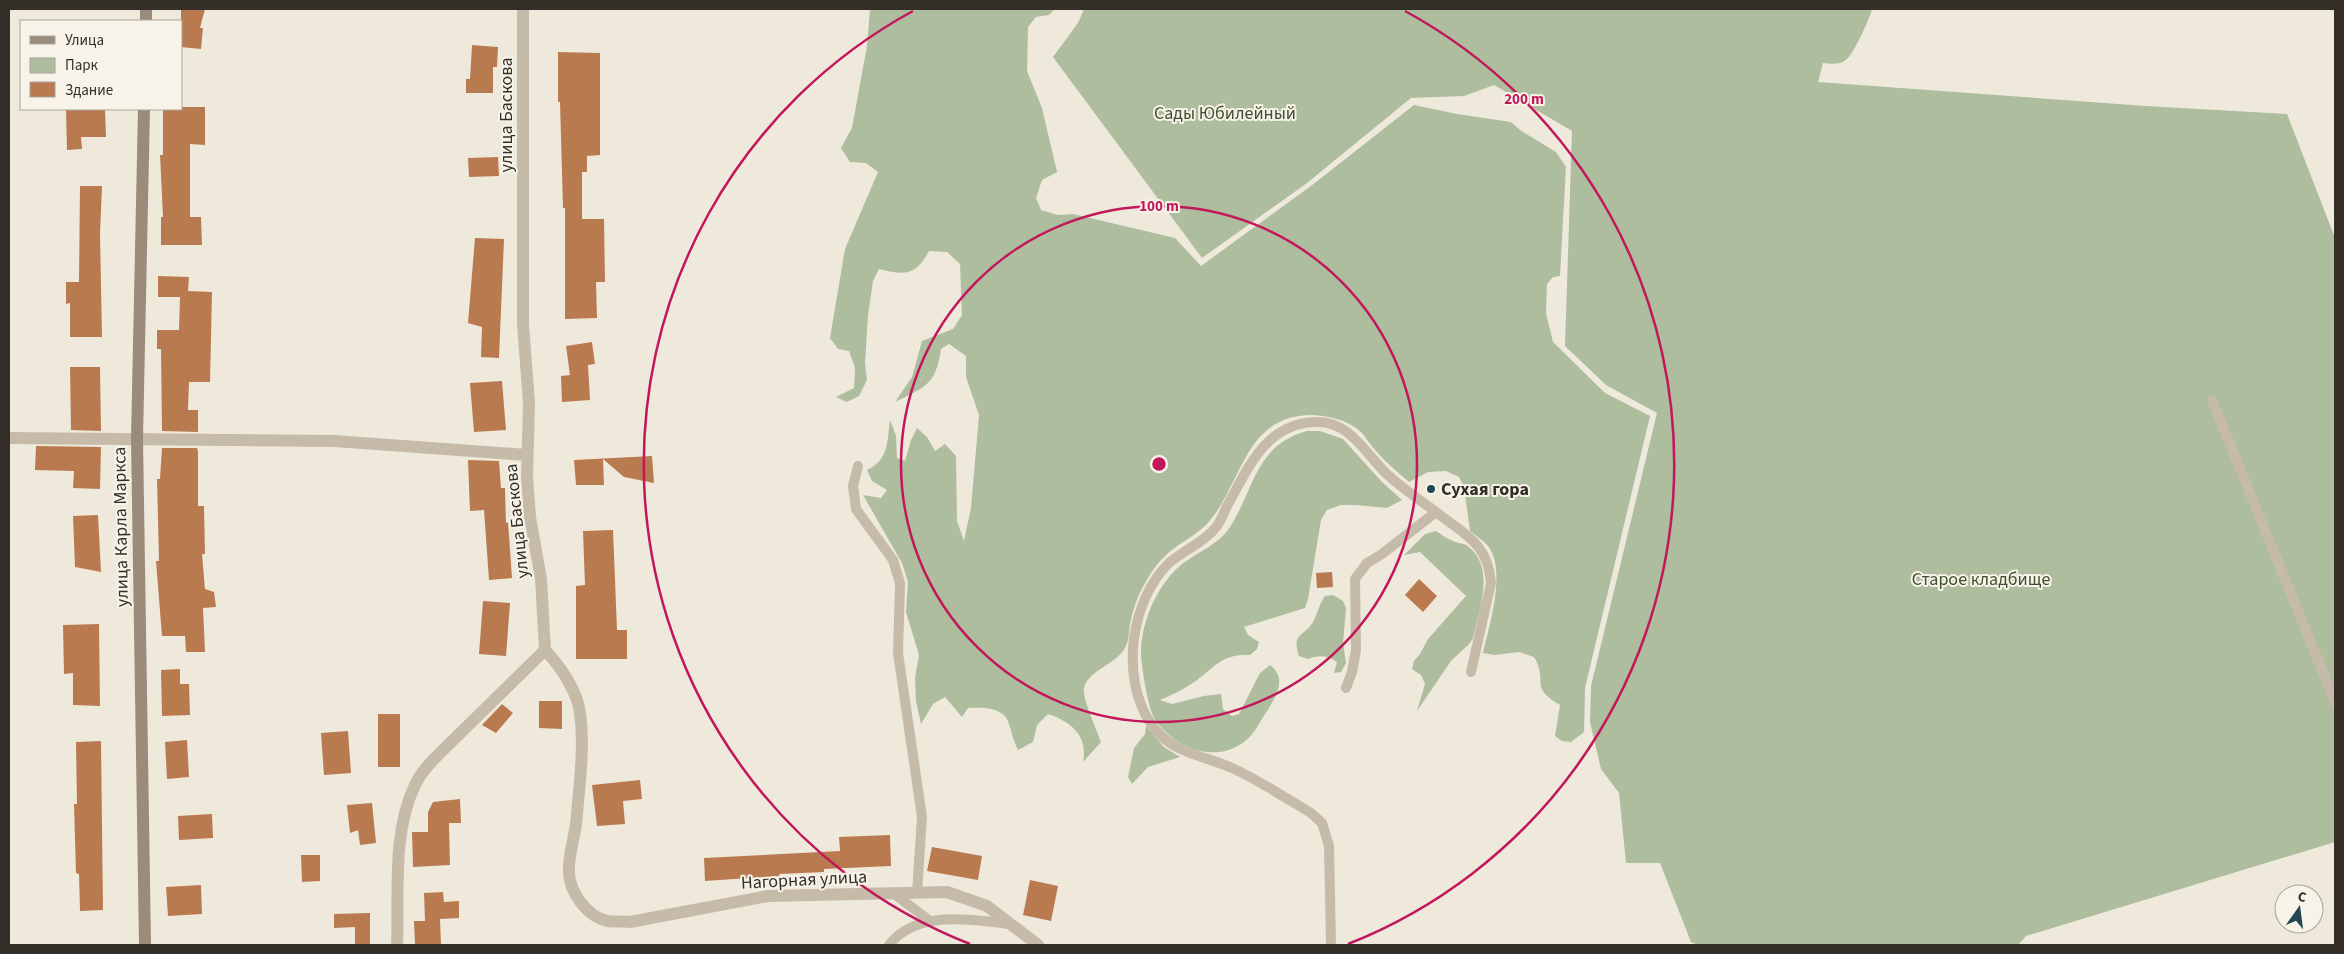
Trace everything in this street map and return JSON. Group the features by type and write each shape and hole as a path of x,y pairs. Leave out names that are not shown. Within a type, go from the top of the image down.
{"street":[{"name":"улица Баскова","path":"523,9 523,324 529,404 528,495 541,579 545,650"},
{"name":"улица Карла Маркса","path":"144,110 137,439 145,945"},
{"path":"9,438 334,440 527,455"},
{"path":"397,945 401,832 406,810 416,783 436,757 545,650"},
{"name":"Нагорная улица","path":"545,650 560,669 577,699 580,712 579,796 569,873 572,887 580,902 593,914 608,921 630,922 768,896 947,892 961,895 987,906 1038,945"}],"lane":[{"path":"2212,400 2335,702"},
{"path":"1331,945 1329,846 1322,824 1311,813 1232,768 1187,754 1162,736 1151,724 1143,709 1134,673 1132,646 1136,624 1144,600 1156,579 1168,565 1217,526 1256,454 1267,441 1283,431 1302,424 1319,422 1337,426 1350,434 1379,467 1396,482 1482,550 1490,570 1491,583 1471,672"},
{"path":"858,466 853,486 856,509 894,560 900,583 898,653 922,817 917,893"},
{"path":"1346,688 1352,672 1356,650 1355,580 1367,563 1436,512"},
{"path":"893,893 930,921"},
{"path":"889,945 901,933 930,921 973,920 1009,924"}],"green space":[{"path":"870,9 1055,9 1049,15 1036,17 1028,27 1027,71 1042,108 1057,172 1042,180 1036,198 1041,210 1058,215 1073,214 1175,238 1201,266 1311,186 1414,105 1511,122 1520,130 1556,152 1566,167 1560,276 1553,277 1547,284 1546,313 1553,342 1605,393 1650,416 1585,688 1584,732 1571,742 1562,741 1555,736 1560,705 1550,699 1542,688 1540,672 1534,657 1519,652 1494,655 1483,653 1495,598 1496,569 1488,546 1470,531 1464,487 1459,477 1446,471 1428,472 1409,482 1384,460 1357,428 1337,419 1309,415 1287,419 1270,428 1257,441 1246,457 1218,509 1206,525 1168,554 1150,575 1136,604 1126,646 1116,658 1091,676 1084,688 1087,707 1101,742 1083,762 1083,745 1076,731 1064,721 1048,714 1037,725 1033,742 1018,750 1007,718 992,709 968,708 962,717 945,697 933,704 921,724 916,701 915,678 919,655 906,612 908,582 902,563 863,495 881,498 887,490 872,481 867,470 879,461 886,449 890,420 896,436 897,458 905,461 911,440 917,428 927,437 935,451 945,444 956,456 957,521 964,541 971,508 979,415 966,377 966,356 949,344 941,349 939,361 932,378 921,388 895,402 912,377 922,341 953,329 962,315 960,264 947,252 929,251 919,266 908,272 902,273 879,269 873,281 868,315 865,363 867,380 859,396 847,402 836,397 854,388 855,368 849,351 838,349 830,338 845,249 878,172 866,163 850,162 841,148 852,128 867,46"},
{"name":"Старое кладбище","path":"1084,9 1872,9 1854,50 1845,61 1833,64 1823,63 1818,82 2146,106 2287,114 2335,238 2335,842 2026,936 2018,945 1698,945 1691,942 1660,863 1626,863 1619,793 1601,769 1590,722 1591,686 1657,413 1606,385 1565,346 1572,131 1494,85 1464,96 1411,98 1307,183 1202,258 1053,57 1078,23"},
{"path":"1307,431 1320,431 1343,439 1382,482 1402,500 1387,508 1341,505 1327,510 1321,520 1305,608 1244,627 1248,635 1259,642 1257,649 1250,655 1235,656 1223,660 1192,684 1160,700 1172,704 1221,694 1223,709 1232,716 1239,714 1260,673 1270,665 1276,672 1279,686 1273,702 1249,738 1236,747 1223,751 1208,752 1194,749 1180,743 1167,733 1156,721 1150,708 1141,651 1143,632 1149,613 1156,597 1170,576 1182,564 1214,543 1230,527 1266,457 1277,446"},
{"path":"1436,531 1455,542 1468,546 1478,557 1484,579 1483,591 1473,638 1451,661 1417,711 1425,684 1421,675 1412,669 1414,661 1428,639 1466,596 1420,552 1404,555 1425,534"},
{"path":"1333,595 1343,601 1346,608 1343,643 1346,663 1341,672 1334,673 1337,662 1319,656 1308,659 1299,656 1297,649 1298,639 1313,622 1325,596"},
{"path":"1146,726 1164,747 1180,757 1148,767 1132,784 1128,777 1134,748 1145,734"}],"building":[{"path":"181,9 205,9 200,28 203,28 201,49 182,47"},
{"path":"472,45 498,47 497,67 493,67 493,93 466,93 466,79 470,79"},
{"path":"558,52 600,53 600,155 587,156 587,172 582,172 582,219 604,219 605,282 596,282 597,318 565,319 565,208 563,208 560,102 558,102"},
{"path":"182,107 205,107 205,145 190,144 190,217 201,217 202,245 161,245 161,217 163,217 160,155 163,155 163,110 182,110"},
{"path":"66,110 105,110 106,137 81,137 82,149 67,150"},
{"path":"498,157 499,176 469,177 468,158"},
{"path":"80,186 102,186 100,234 102,337 70,337 70,303 66,304 66,282 79,282"},
{"path":"475,238 504,239 499,358 481,357 482,327 468,323"},
{"path":"158,276 189,277 188,291 212,292 210,382 189,382 188,410 198,410 198,432 162,431 161,349 157,349 157,330 179,330 180,297 158,297"},
{"path":"592,342 595,364 588,365 590,400 562,402 561,376 570,375 566,346"},
{"path":"70,367 100,367 101,431 71,430"},
{"path":"502,381 506,430 474,432 470,383"},
{"path":"36,446 101,447 100,489 73,488 74,471 35,470"},
{"path":"162,448 197,448 198,451 198,506 204,506 205,554 202,554 205,589 214,592 216,607 203,608 205,652 186,652 185,636 162,636 156,561 159,561 157,479 160,479"},
{"path":"652,456 654,483 624,477 603,459 604,485 576,485 574,460"},
{"path":"468,460 499,461 501,488 505,488 506,523 508,522 512,578 489,580 484,510 470,511"},
{"path":"98,515 101,572 75,567 73,516"},
{"path":"613,530 617,630 627,630 627,659 576,659 576,586 585,585 583,531"},
{"path":"1332,572 1333,587 1317,588 1316,573"},
{"path":"1419,579 1437,596 1423,612 1405,595"},
{"path":"483,601 510,603 506,656 479,654"},
{"path":"99,624 100,706 73,705 73,673 64,674 63,625"},
{"path":"180,669 180,684 189,684 190,715 162,716 161,670"},
{"path":"539,701 562,701 562,729 539,728"},
{"path":"502,704 513,713 496,733 482,725"},
{"path":"378,714 400,714 400,767 378,767"},
{"path":"348,731 351,773 324,775 321,733"},
{"path":"187,740 189,777 167,779 165,742"},
{"path":"101,741 103,910 80,911 79,874 76,873 74,804 77,804 76,742"},
{"path":"640,780 642,799 623,801 625,824 597,826 592,785"},
{"path":"460,799 461,823 449,823 450,865 413,867 412,832 428,832 428,812 433,802"},
{"path":"372,803 376,843 360,845 358,830 350,833 347,805"},
{"path":"212,814 213,838 179,840 178,816"},
{"path":"890,835 891,866 824,869 824,872 705,881 704,858 840,851 839,837"},
{"path":"932,847 982,856 978,880 927,871"},
{"path":"301,855 320,855 320,881 302,882"},
{"path":"1030,880 1058,886 1051,921 1023,915"},
{"path":"201,885 202,914 168,916 166,887"},
{"path":"443,892 444,902 459,901 459,918 440,919 441,945 415,945 414,921 425,921 424,893"},
{"path":"370,913 370,945 355,945 355,927 334,928 334,914"}],"place":[{"name":"Сухая гора","path":"1431,489"}],"park label":[{"name":"Сады Юбилейный","path":"1225,113"}]}
